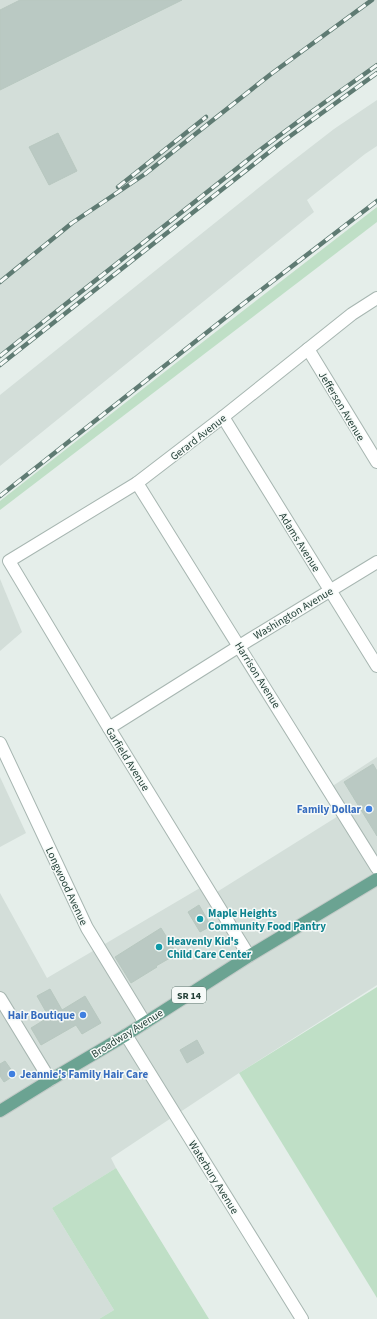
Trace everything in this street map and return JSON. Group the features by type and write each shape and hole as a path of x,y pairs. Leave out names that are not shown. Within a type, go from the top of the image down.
{"main road":[{"name":"Broadway Avenue","path":"0,1111 126,1035 249,956 377,879"}],"street":[{"name":"Gerard Avenue","path":"10,561 138,483 352,314 377,298"},
{"name":"Jefferson Avenue","path":"308,349 377,462"},
{"name":"Adams Avenue","path":"223,417 377,666"},
{"name":"Harrison Avenue","path":"138,483 377,868"},
{"name":"Garfield Avenue","path":"10,561 108,728 249,956"},
{"name":"Washington Avenue","path":"108,728 377,562"},
{"name":"Longwood Avenue","path":"0,743 86,928 145,1023"},
{"path":"0,998 50,1080"},
{"name":"Waterbury Avenue","path":"126,1035 302,1319"}],"shaded area":[{"path":"0,0 377,0 377,65 264,147 0,356"},
{"path":"377,100 377,146 307,200 314,212 0,466 0,395 281,170 334,129"},
{"path":"0,579 22,632 0,651"},
{"path":"377,757 377,985 239,1073 111,1158 116,1168 52,1208 114,1310 99,1319 0,1319 0,893 47,978 205,885 212,895 343,813 328,789"},
{"path":"0,777 26,833 0,847"}],"green space":[{"path":"377,207 377,222 0,510 0,501"},
{"path":"377,987 377,1298 239,1073"},
{"path":"116,1168 209,1319 99,1319 114,1310 52,1208"}],"building":[{"path":"20,0 182,0 0,90 0,10"},
{"path":"58,133 77,171 49,185 29,147"},
{"name":"Family Dollar","path":"373,764 377,771 377,836 344,782"},
{"name":"Maple Heights Community Food Pantry","path":"199,905 211,926 200,932 188,912"},
{"path":"161,928 177,954 131,983 115,957"},
{"path":"50,989 62,1010 85,996 101,1023 82,1034 76,1025 41,1045 31,1028 49,1017 37,996"},
{"path":"197,1040 204,1053 187,1063 180,1050"},
{"path":"5,1061 15,1075 4,1082 0,1076 0,1064"}],"railway":[{"path":"0,282 72,223 145,174 271,74 372,0"},
{"path":"0,356 264,147 377,65"},
{"path":"0,365 282,142 377,73"},
{"path":"118,187 206,117"},
{"path":"0,496 239,307 377,201"}],"place":[{"name":"Family Dollar","path":"369,809"},
{"name":"Maple Heights Community Food Pantry","path":"200,919"},
{"name":"Heavenly Kid's Child Care Center","path":"159,947"},
{"name":"Hair Boutique","path":"83,1015"},
{"name":"Jeannie's Family Hair Care","path":"12,1074"}]}
